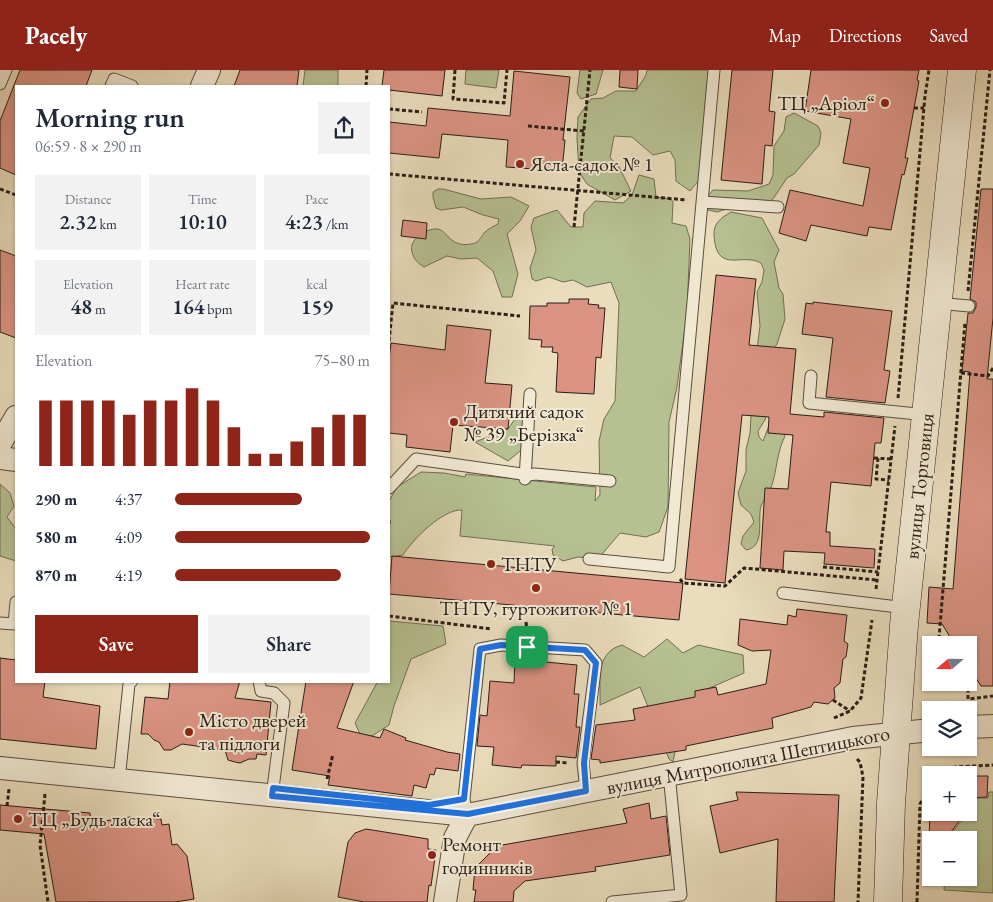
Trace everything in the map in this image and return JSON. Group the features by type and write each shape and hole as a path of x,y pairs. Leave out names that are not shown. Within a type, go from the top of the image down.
{"main road":[{"name":"вулиця Торговиця","path":"888,902 890,803 906,608 962,70"}],"street":[{"path":"202,85 209,70"},
{"path":"0,444 15,419"},
{"path":"0,458 15,460"},
{"path":"977,727 993,726"},
{"name":"вулиця Митрополита Шептицького","path":"4,778 118,780 468,814 853,738 922,730"},
{"path":"445,902 455,838 468,814"}],"lane":[{"path":"0,84 6,70"},
{"path":"590,559 669,567 714,70"},
{"path":"111,85 114,79 129,85"},
{"path":"702,202 778,207"},
{"path":"938,303 968,306"},
{"path":"812,376 809,403 927,415"},
{"path":"525,477 530,394"},
{"path":"390,487 416,459 525,477 535,474 610,482"},
{"path":"782,593 906,608"},
{"path":"0,623 14,624 15,613"},
{"path":"468,814 464,799 480,649 501,645 585,650 596,663 584,763 586,791"},
{"path":"118,780 130,683"},
{"path":"259,683 261,691 274,693 284,703 272,796"},
{"path":"612,902 681,898 669,774"}],"path":[{"path":"366,85 367,70"},
{"path":"455,70 453,99 504,103 507,70"},
{"path":"574,227 590,70"},
{"path":"825,722 850,711 861,698 889,480 929,70"},
{"path":"940,636 961,373 990,70"},
{"path":"914,108 924,108"},
{"path":"390,109 422,112"},
{"path":"528,126 584,131"},
{"path":"390,174 702,202"},
{"path":"0,189 15,195"},
{"path":"390,332 393,303 520,316"},
{"path":"961,373 988,376 993,368"},
{"path":"889,480 876,479 876,458 891,459"},
{"path":"669,567 684,583 725,586 744,568 877,580"},
{"path":"823,568 878,572"},
{"path":"390,616 497,629"},
{"path":"517,632 527,633 526,622"},
{"path":"968,691 968,699 993,696"},
{"path":"833,700 850,711"},
{"path":"324,786 333,754"},
{"path":"854,756 860,762 863,777 858,902"},
{"path":"556,762 572,764"},
{"path":"974,766 993,765"},
{"path":"4,778 7,806"},
{"path":"45,791 40,845 48,902"},
{"path":"917,902 920,804 922,801"}],"green space":[{"path":"305,70 338,70 338,85 303,85"},
{"path":"466,70 499,70 496,88 465,84"},
{"path":"580,70 603,70 596,94 581,99 577,93"},
{"path":"647,70 711,70 700,179 690,191 676,181 675,160 670,151 653,155 632,137 614,136 610,158 618,165 631,191 615,200 587,184 579,172 578,117 591,99 603,98 616,91 636,91"},
{"path":"794,113 818,126 821,133 819,145 794,174 787,178 773,199 767,203 737,206 717,212 708,210 707,197 713,190 748,191 769,184 773,175 774,146 784,131 786,117"},
{"path":"639,175 654,179 656,197 671,199 673,202 672,223 686,226 690,239 687,312 677,387 669,422 668,507 659,532 646,537 620,533 598,559 578,557 563,561 553,555 552,549 555,546 460,536 462,510 446,514 429,526 403,555 390,557 390,499 397,487 421,472 444,473 465,477 466,474 596,487 595,501 600,495 599,441 604,419 615,401 619,303 611,282 587,287 573,280 563,282 549,277 536,281 532,279 530,268 536,250 531,227 534,218 557,210 571,227 583,227 584,213 595,201 623,203 632,195"},
{"path":"438,189 481,199 511,197 529,206 520,221 507,234 518,274 512,297 502,297 493,271 477,258 461,259 447,256 424,267 415,259 411,248 413,243 415,239 428,230 440,230 453,241 464,245 478,241 486,231 498,224 499,219 463,207 441,210 436,208 433,192"},
{"path":"731,212 762,218 779,250 774,262 779,288 783,294 785,319 777,344 770,354 768,409 765,420 758,431 759,437 763,441 769,426 780,424 785,436 780,448 771,488 761,506 760,532 756,544 746,550 741,544 743,536 754,522 751,514 741,505 738,493 746,471 746,450 750,433 753,382 760,326 757,292 762,282 764,270 761,263 754,260 725,259 716,248 714,231 716,224"},
{"path":"517,416 522,417 530,434 530,443 508,461 475,442 508,429"},
{"path":"0,484 10,493 14,506 7,517 15,528 15,561 0,556"},
{"path":"390,621 443,626 446,644 411,659 389,725 372,736 360,734 355,723 377,683 390,683"},
{"path":"667,639 683,653 698,645 743,655 744,673 696,694 689,732 675,752 673,762 669,759 640,687 600,705 601,669 603,661 613,649 622,645 644,657"},
{"path":"989,792 993,792 993,893 944,890 944,886 977,886 977,831 947,831 947,829 955,829 961,821 977,821 977,798 988,798"}],"building":[{"path":"20,70 92,70 86,85 15,85 15,175 0,168 0,121"},
{"path":"240,70 299,70 297,85 234,85"},
{"path":"384,70 445,70 442,96 390,90 390,85 382,85"},
{"path":"620,70 638,70 637,89 619,87"},
{"path":"732,70 773,70 769,111 775,112 772,146 765,145 762,184 721,180"},
{"path":"811,70 919,70 917,80 919,81 905,158 908,158 904,175 902,174 891,230 869,227 867,236 811,225 806,241 779,233 790,190 863,206 870,168 843,163 851,119 805,111"},
{"path":"514,71 570,77 563,140 565,140 562,171 506,167 508,140 442,134 439,158 390,153 390,122 426,126 428,108 510,116"},
{"path":"981,189 993,189 993,318 987,379 993,379 993,686 981,686 978,681 978,636 949,636 942,624 927,623 929,587 953,589 970,372 962,371 968,313 973,313 976,307 976,302 970,299"},
{"path":"403,220 427,223 426,239 401,236"},
{"path":"0,250 15,256 15,338 0,332"},
{"path":"716,275 756,279 749,345 796,349 790,414 824,417 824,412 884,418 881,443 875,443 871,486 831,482 826,532 830,532 830,546 875,549 874,568 824,564 825,553 784,551 783,570 760,568 765,488 788,489 793,435 768,433 769,417 742,415 725,583 685,579"},
{"path":"569,299 589,299 588,304 599,305 598,308 605,308 601,358 596,357 594,394 556,392 558,353 552,352 553,347 541,347 542,340 529,339 530,306 547,306 547,303 569,303"},
{"path":"813,302 892,311 884,370 890,371 885,403 826,397 833,338 802,334 806,303 813,304"},
{"path":"447,325 491,330 485,383 512,385 508,429 453,425 450,452 406,447 407,435 390,433 391,343 445,350"},
{"name":"ТНТУ, гуртожиток № 1","path":"392,556 683,583 679,620 390,594"},
{"path":"797,609 847,615 844,641 848,644 846,657 843,659 840,683 834,688 835,698 828,704 814,702 811,707 772,718 773,728 686,746 686,750 600,763 600,760 591,759 596,725 635,720 633,709 695,697 695,691 716,687 718,695 766,684 771,650 752,651 738,645 740,619 787,625 788,615 796,617"},
{"path":"0,658 15,660 15,683 45,683 43,697 100,706 96,749 0,739"},
{"path":"515,659 577,665 574,694 579,694 576,727 580,727 576,758 556,756 556,766 522,765 521,768 492,765 494,747 477,746 480,715 487,716 490,681 514,683"},
{"path":"170,683 239,683 235,698 271,702 266,755 257,754 256,759 249,759 240,763 228,760 225,750 182,744 171,750 164,750 159,742 148,734 141,734 145,697 168,699"},
{"path":"306,683 353,683 337,728 380,738 384,729 406,738 405,740 460,754 458,771 436,768 434,775 430,774 426,788 414,785 412,796 328,785 330,776 292,770"},
{"path":"977,776 988,776 987,797 977,798"},
{"path":"736,792 839,795 834,902 776,902 778,839 720,853 710,806 738,800"},
{"path":"649,803 651,819 666,816 670,855 595,867 596,871 525,881 514,891 513,902 474,902 476,890 473,890 475,868 497,846 627,823 623,809"},
{"path":"0,805 90,813 91,823 130,817 161,819 162,825 169,824 172,845 177,844 187,856 194,899 175,902 56,902 44,834 0,830"},
{"path":"930,821 959,821 952,831 929,831"},
{"path":"366,829 428,839 428,849 436,850 427,902 364,902 338,897 348,842 355,833"}],"place":[{"name":"ТЦ „Аріол“","path":"885,103"},
{"name":"Ясла-садок № 1","path":"520,164"},
{"name":"Дитячий садок № 39 „Берізка“","path":"454,422"},
{"name":"ТНТУ","path":"491,564"},
{"name":"ТНТУ, гуртожиток № 1","path":"536,588"},
{"name":"Місто дверей та підлоги","path":"189,732"},
{"name":"ТЦ „Будь ласка“","path":"18,819"},
{"name":"Ремонт годинників","path":"432,855"}],"route":[{"path":"501,645 527,647 585,650 596,663 584,763 586,791 468,814 272,796 273,788 429,805 464,799 480,649 501,645"}]}
